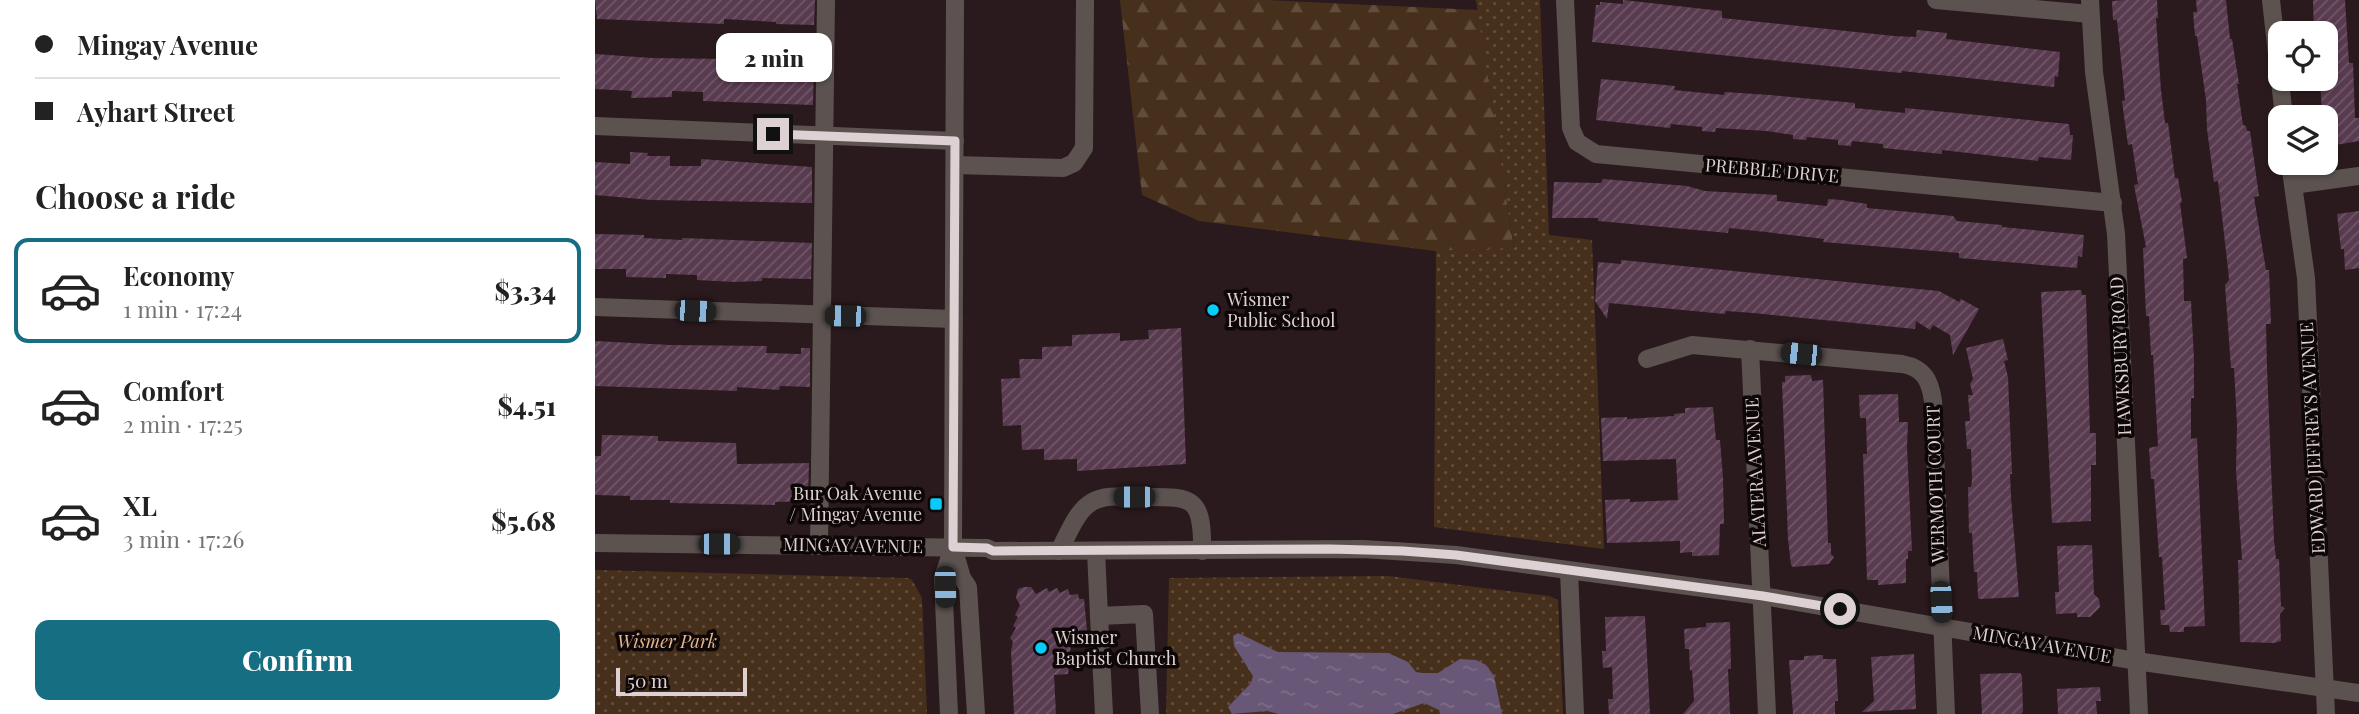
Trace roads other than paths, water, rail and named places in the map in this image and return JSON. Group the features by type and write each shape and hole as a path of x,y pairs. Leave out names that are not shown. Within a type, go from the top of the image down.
{"street":[{"path":"819,545 826,0"},
{"path":"955,0 953,547 962,578 968,587 977,714"},
{"path":"955,165 1063,168 1074,163 1084,148 1085,0"},
{"name":"PREBBLE DRIVE","path":"1565,0 1571,128 1577,142 1595,154 2113,203"},
{"path":"1936,0 2090,7"},
{"path":"2271,0 2283,105"},
{"name":"HAWKSBURY ROAD","path":"2090,7 2094,72 2113,203 2139,714"},
{"path":"595,126 955,141"},
{"name":"EDWARD JEFFREYS AVENUE","path":"2292,175 2306,278 2326,714"},
{"path":"2293,185 2359,176"},
{"path":"595,307 954,319"},
{"name":"WERMOTH COURT","path":"1647,359 1692,345 1902,364 1913,366 1927,377 1933,401 1942,627"},
{"name":"ALATERA AVENUE","path":"1750,349 1767,714"},
{"path":"1059,551 1079,514 1086,506 1100,499 1174,497 1188,501 1197,510 1203,522 1202,551"},
{"name":"MINGAY AVENUE","path":"595,542 953,547 987,548 993,551 1403,551 1456,555 1763,596 2136,661 2359,693"},
{"path":"949,714 943,578 953,547"},
{"path":"1096,551 1104,714"},
{"path":"1569,571 1575,714"},
{"path":"1099,616 1144,614 1150,714"},
{"path":"1942,627 1946,714"}],"water":[{"path":"1238,633 1278,652 1388,653 1408,662 1416,672 1422,673 1438,673 1460,659 1476,660 1486,665 1494,676 1502,714 1440,714 1439,710 1424,703 1393,714 1279,714 1267,711 1232,714 1228,707 1251,683 1253,676 1234,646 1233,636"}],"place":[{"name":"Wismer Public School","path":"1213,310"},
{"name":"Bur Oak Avenue / Mingay Avenue","path":"936,504"},
{"name":"Wismer Baptist Church","path":"1041,648"}],"park label":[{"name":"Wismer Park","path":"667,642"}]}
